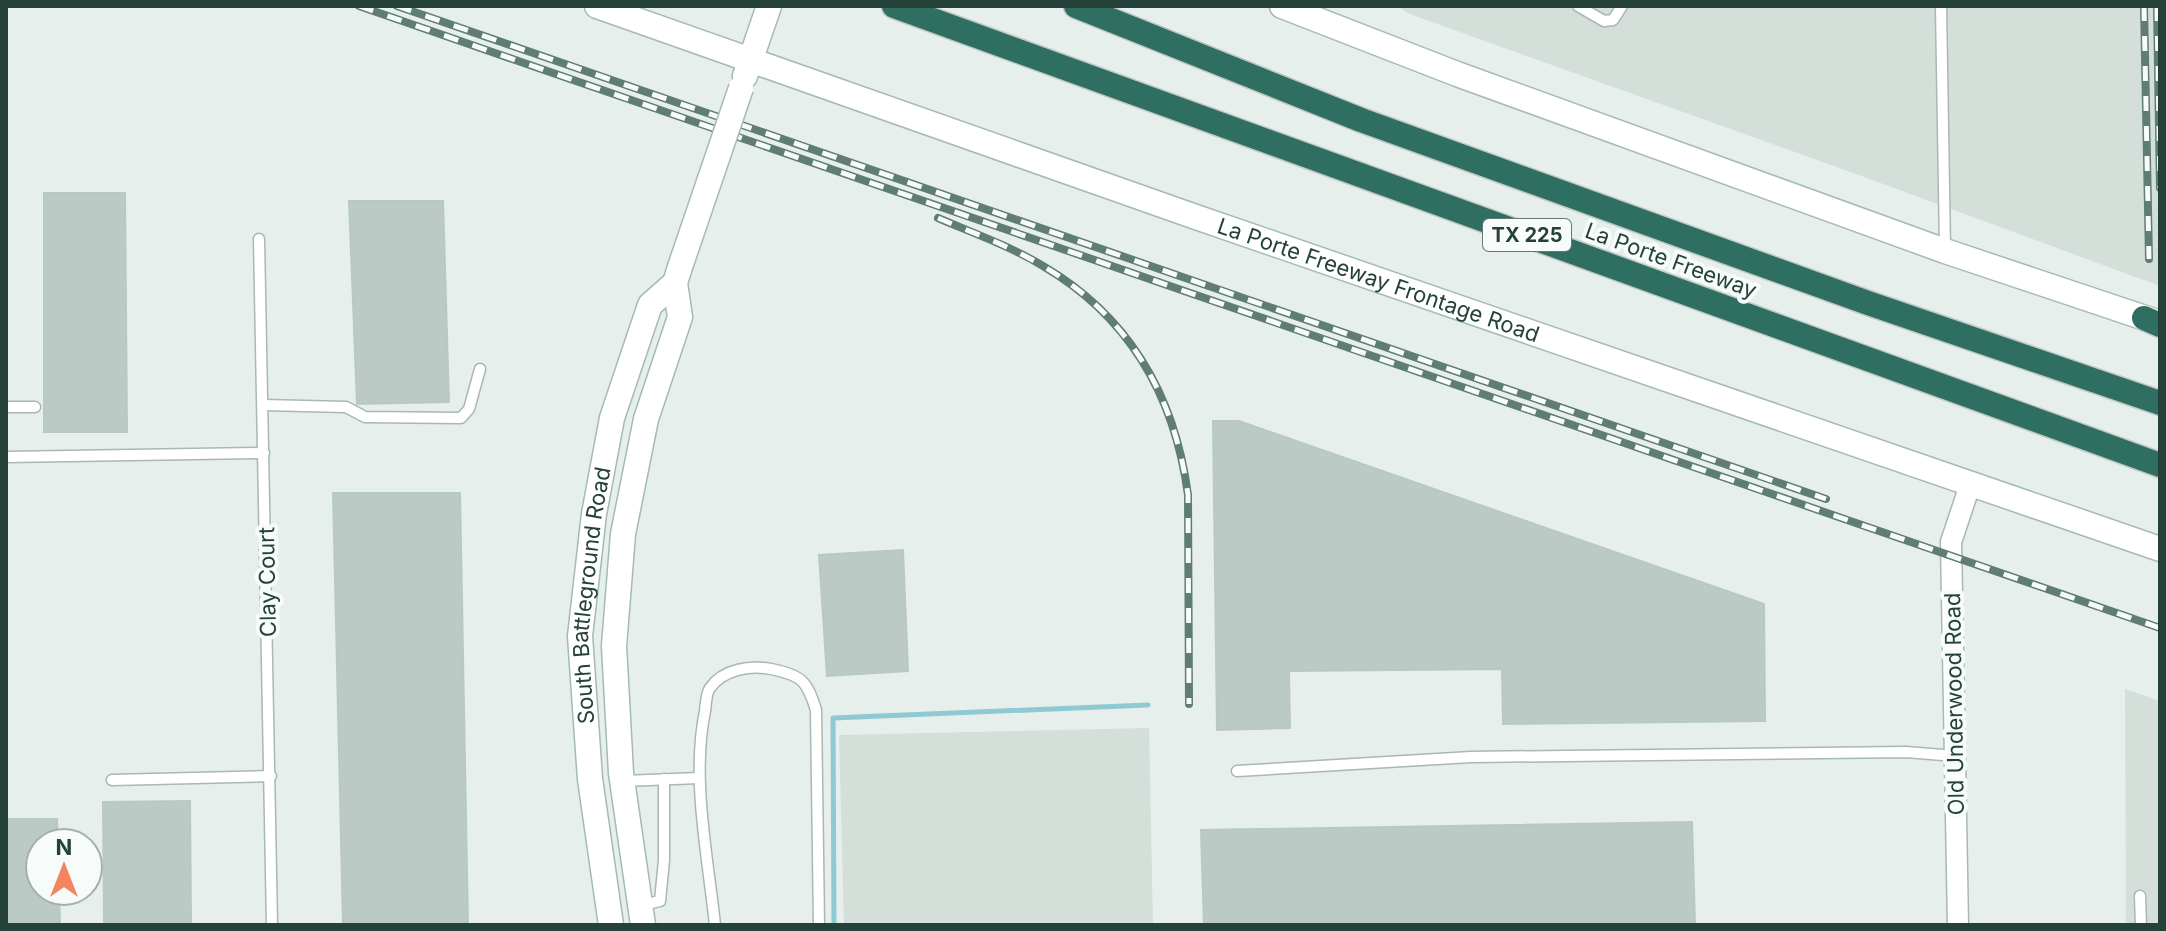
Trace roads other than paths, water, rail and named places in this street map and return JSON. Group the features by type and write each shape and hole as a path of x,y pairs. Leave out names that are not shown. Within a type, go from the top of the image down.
{"highway":[{"name":"La Porte Freeway","path":"894,6 2160,465"},
{"name":"La Porte Freeway","path":"1076,6 1361,120 1868,303 2160,403"}],"main road":[{"name":"La Porte Freeway Frontage Road","path":"597,6 2160,549"},
{"path":"1282,6 1457,74 1945,251 2155,322"},
{"path":"1324,6 1457,74"},
{"name":"South Battleground Road","path":"641,915 622,781 614,646 623,534 646,419 680,317 678,275 765,17"},
{"name":"South Battleground Road","path":"611,925 590,779 580,636 594,514 612,418 650,305 678,275"}],"street":[{"name":"Old Underwood Road","path":"1958,925 1951,542 1970,485"}],"lane":[{"path":"1578,6 1604,21 1613,20 1622,6"},
{"path":"1941,6 1945,251"},
{"name":"Clay Court","path":"259,239 272,925"},
{"path":"263,405 346,407 365,417 461,418 469,409 480,369"},
{"path":"6,407 35,407"},
{"path":"6,457 264,453"},
{"path":"715,925 699,778 701,731 709,689 728,671 765,668 793,673 808,686 816,710 819,925"},
{"path":"1237,771 1471,757 1906,752 1955,756"},
{"path":"112,780 271,776"},
{"path":"622,781 699,778"},
{"path":"641,915 660,901 664,860 664,779"},
{"path":"2140,896 2141,925"}],"waterway":[{"path":"834,925 833,718 1148,705"}],"railway":[{"path":"359,6 2160,628"},
{"path":"397,6 1826,499"},
{"path":"2144,6 2149,259"},
{"path":"2157,6 2160,188"},
{"path":"938,218 1018,252 1074,286 1124,335 1159,393 1182,459 1188,495 1189,704"}]}
